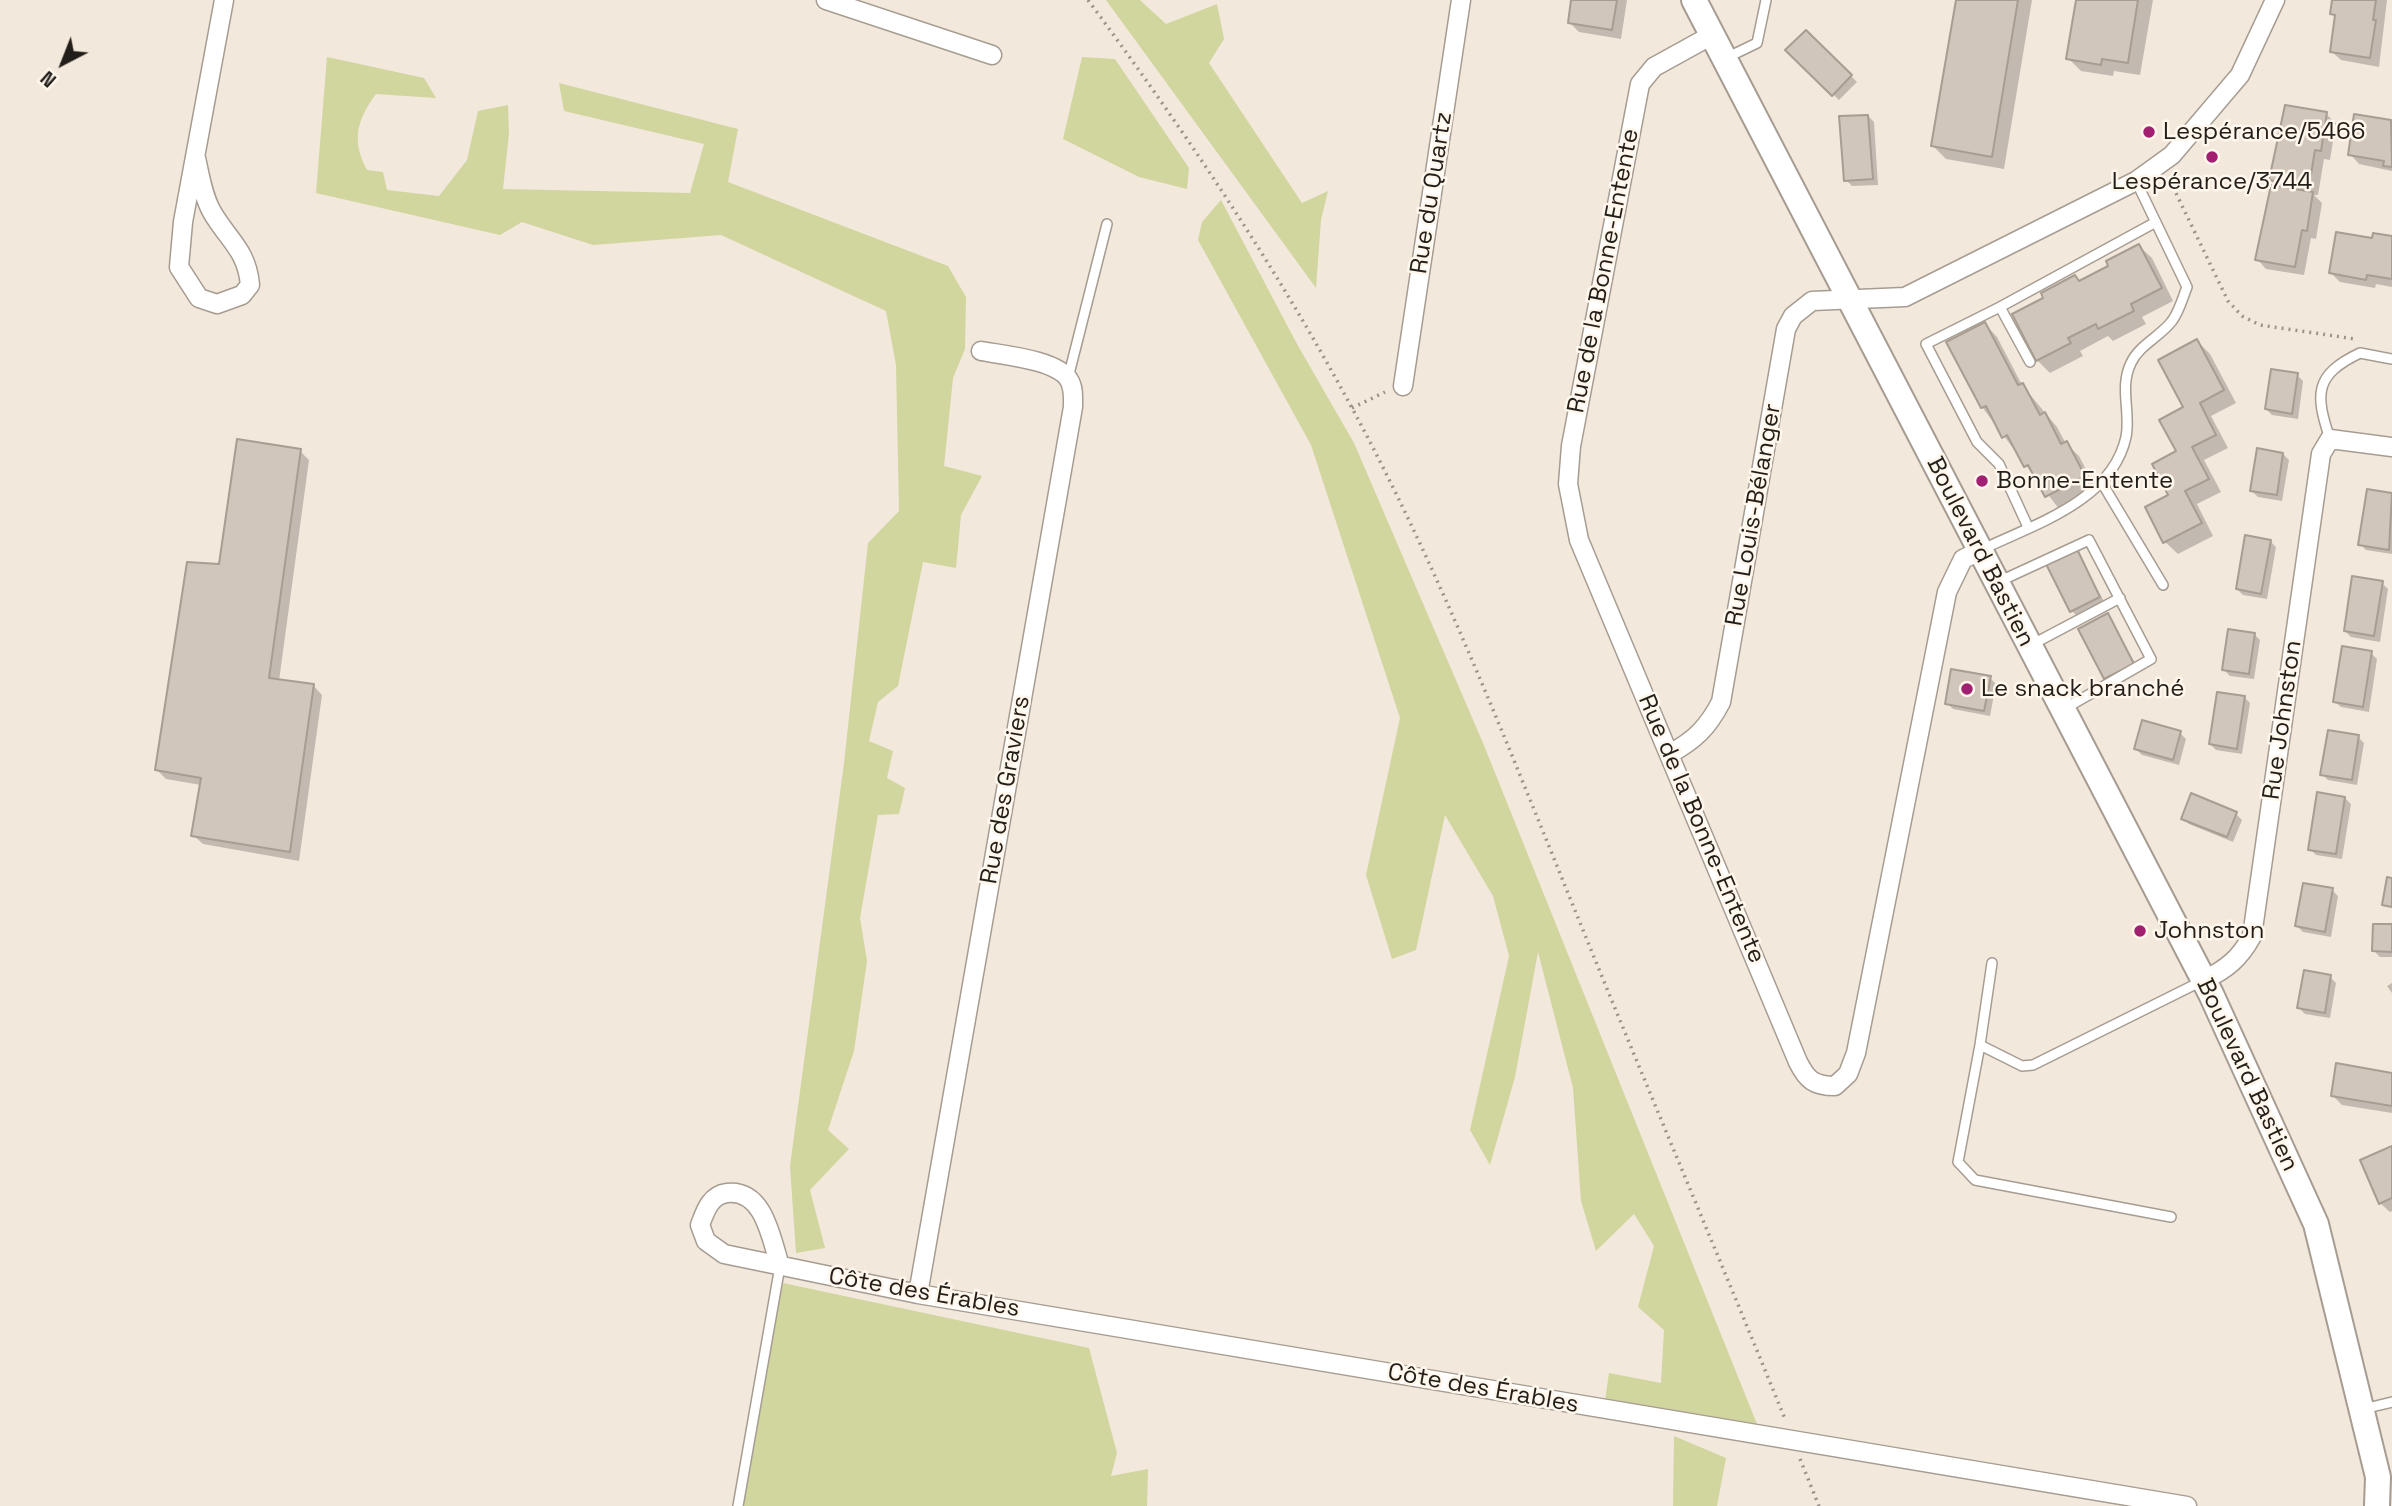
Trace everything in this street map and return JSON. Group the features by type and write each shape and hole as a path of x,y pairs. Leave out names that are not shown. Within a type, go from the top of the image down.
{"main road":[{"name":"Boulevard Bastien","path":"1694,0 2204,980 2316,1224 2378,1477 2377,1506"}],"street":[{"path":"196,158 201,184 212,212 248,265 250,285 242,295 217,304 199,298 179,268 183,222 224,0"},
{"path":"826,0 992,55"},
{"name":"Rue du Quartz","path":"1403,386 1461,0"},
{"name":"Rue Louis-Bélanger","path":"1671,754 1696,740 1710,723 1721,702 1786,328 1793,316 1812,301 1849,297 1905,297 2136,181 2172,155 2240,75 2275,0"},
{"name":"Rue de la Bonne-Entente","path":"1712,35 1654,67 1640,83 1571,446 1567,484 1579,540 1798,1062 1806,1078 1819,1086 1835,1086 1848,1074 1856,1053 1947,593 1963,559 1980,551"},
{"path":"981,351 1042,363 1068,378"},
{"name":"Rue des Graviers","path":"918,1294 1073,407 1073,390 1068,378"},
{"path":"2330,439 2392,447"},
{"name":"Rue Johnston","path":"2204,980 2225,970 2242,954 2252,936 2320,454 2330,439"},
{"name":"Côte des Érables","path":"780,1265 765,1218 753,1200 738,1192 721,1194 708,1205 700,1225 706,1241 724,1254 918,1294 2188,1506"}],"lane":[{"path":"1725,58 1757,43 1766,0"},
{"path":"1980,551 2074,503 2102,483 2118,459 2126,435 2124,386 2131,362 2174,320 2187,286 2136,181"},
{"path":"2028,527 1999,464 1977,442 1926,344 2156,222"},
{"path":"1068,378 1107,224"},
{"path":"2000,307 2030,362"},
{"path":"2330,439 2319,394 2326,375 2360,353 2392,359"},
{"path":"2102,483 2163,585"},
{"path":"1996,583 2089,540 2120,598 2151,659 2062,710"},
{"path":"2029,646 2120,598"},
{"path":"1992,963 1958,1162 1963,1171 1975,1180 2172,1217"},
{"path":"1980,1045 2022,1066 2033,1065 2204,980"},
{"path":"738,1506 780,1265"},
{"path":"2363,1409 2392,1402"}],"path":[{"path":"1088,0 1242,223 1352,408 1434,575 1482,683 1788,1428"},
{"path":"2174,187 2228,301 2242,316 2260,325 2359,340"},
{"path":"1352,408 1382,393"},
{"path":"1798,1453 1819,1506"}],"green space":[{"path":"1106,0 1140,0 1166,24 1217,4 1224,39 1209,63 1302,203 1328,191 1321,220 1316,288"},
{"path":"327,57 424,78 436,98 376,94 364,113 358,130 359,149 367,170 383,172 387,190 439,196 467,160 478,111 508,105 509,133 503,189 690,193 704,144 564,111 559,83 738,129 728,182 948,266 966,297 965,349 953,378 944,466 982,476 961,515 956,568 923,562 898,686 878,702 869,741 893,751 887,778 905,788 899,814 878,815 860,918 867,961 854,1051 828,1130 849,1149 810,1190 825,1248 796,1253 790,1166 844,763 868,543 899,511 896,365 886,311 721,235 593,245 522,222 500,235 316,193"},
{"path":"1082,57 1115,59 1189,168 1187,189 1139,177 1063,139"},
{"path":"1221,200 1297,344 1354,443 1483,743 1757,1424 1605,1400 1609,1373 1661,1383 1664,1330 1638,1307 1654,1246 1634,1214 1596,1251 1581,1201 1573,1088 1538,952 1515,1077 1490,1165 1470,1130 1509,956 1493,896 1445,815 1416,950 1392,959 1366,875 1400,718 1311,445 1198,240 1202,222"},
{"path":"783,1283 1089,1348 1117,1453 1111,1476 1148,1469 1147,1506 739,1506"},
{"path":"1674,1436 1726,1458 1717,1506 1673,1506"}],"building":[{"path":"1571,0 1617,0 1612,30 1568,23"},
{"path":"1956,0 2018,0 1992,157 1931,146"},
{"path":"2076,0 2138,0 2128,63 2102,59 2101,65 2066,59"},
{"path":"2332,0 2376,0 2370,58 2330,52 2335,15 2330,14"},
{"path":"1806,30 1852,75 1832,96 1785,50"},
{"path":"2285,105 2327,112 2321,151 2315,150 2309,187 2269,180"},
{"path":"2354,114 2391,120 2392,167 2383,166 2384,161 2348,155"},
{"path":"1868,115 1873,179 1844,181 1839,116"},
{"path":"2271,185 2313,192 2307,231 2302,230 2295,267 2255,260"},
{"path":"2336,232 2372,238 2373,233 2392,236 2392,279 2367,275 2366,280 2329,273"},
{"path":"2139,244 2162,288 2131,304 2134,311 2098,329 2096,324 2068,338 2071,343 2036,361 2012,314 2043,298 2041,293 2075,275 2079,281 2108,266 2106,261"},
{"path":"1985,322 2018,385 2023,383 2040,415 2045,412 2061,444 2067,441 2085,476 2045,497 2028,465 2024,467 2007,435 2002,438 1986,406 1981,408 1946,342"},
{"path":"2197,339 2224,390 2200,403 2216,435 2192,447 2209,479 2185,491 2202,523 2163,543 2145,507 2168,495 2152,464 2176,451 2159,420 2183,407 2158,360"},
{"path":"2271,369 2298,373 2292,414 2265,409"},
{"path":"237,439 301,449 269,678 314,684 290,852 191,836 201,778 155,770 187,562 219,564"},
{"path":"2257,448 2283,453 2277,495 2250,491"},
{"path":"2367,489 2392,493 2389,550 2358,545"},
{"path":"2245,535 2271,540 2261,594 2236,589"},
{"path":"2077,549 2100,597 2070,612 2046,564"},
{"path":"2352,576 2383,581 2374,636 2344,631"},
{"path":"2108,613 2134,664 2104,679 2078,629"},
{"path":"2228,629 2255,633 2249,674 2222,670"},
{"path":"2342,646 2372,651 2363,707 2333,702"},
{"path":"1951,669 1991,676 1984,711 1945,704"},
{"path":"2217,692 2245,696 2237,749 2209,744"},
{"path":"2142,720 2181,731 2173,760 2134,749"},
{"path":"2328,730 2359,735 2352,780 2320,775"},
{"path":"2317,792 2345,797 2336,854 2308,850"},
{"path":"2191,793 2237,812 2227,837 2181,819"},
{"path":"2387,877 2392,878 2392,907 2382,905"},
{"path":"2303,883 2333,888 2325,932 2295,926"},
{"path":"2373,924 2392,924 2392,952 2372,951"},
{"path":"2304,970 2331,975 2325,1013 2297,1008"},
{"path":"2336,1063 2392,1073 2392,1106 2331,1096"},
{"path":"2392,1146 2392,1198 2379,1204 2360,1160"}],"place":[{"name":"Lespérance/5466","path":"2149,132"},
{"name":"Lespérance/3744","path":"2212,157"},
{"name":"Bonne-Entente","path":"1982,481"},
{"name":"Le snack branché","path":"1967,689"},
{"name":"Johnston","path":"2140,931"}]}
